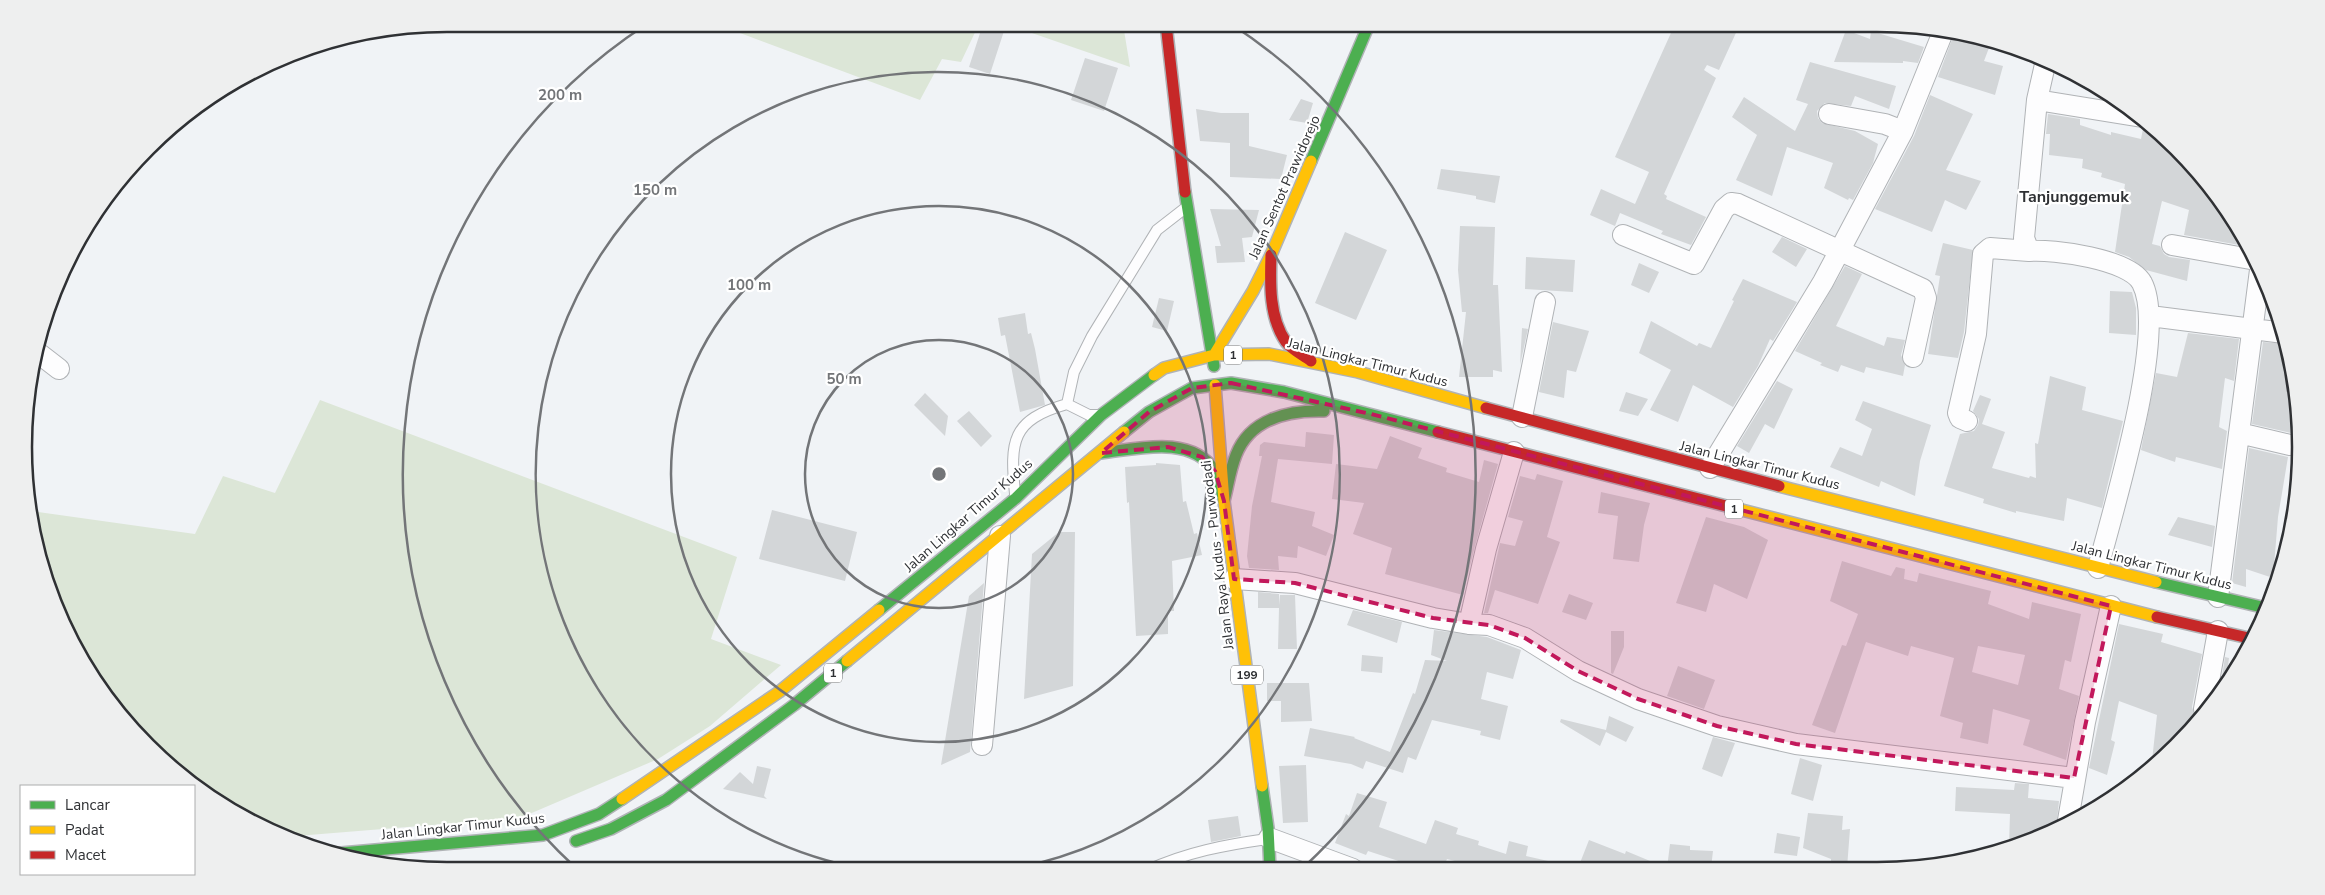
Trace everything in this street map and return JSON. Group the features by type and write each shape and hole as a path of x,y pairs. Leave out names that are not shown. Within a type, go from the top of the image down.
{"main road":[{"name":"Jalan Raya Kudus - Purwodadi","path":"1167,32 1184,209 1214,355 1224,501 1269,844 1270,862"},
{"name":"Jalan Sentot Prawidorejo","path":"1214,355 1253,291 1271,254 1366,32"},
{"path":"1271,254 1270,278 1278,326 1287,343 1311,361"},
{"name":"Jalan Lingkar Timur Kudus","path":"355,852 543,835 599,814 779,692 1016,498 1101,414 1164,368 1214,355 1269,354 1311,361 1710,468 2098,568 2261,607"},
{"name":"1","path":"566,844 611,829 666,800 794,705 1149,412 1192,388 1231,382 1284,392 2111,606 2246,638"},
{"path":"1224,501 1238,448 1257,426 1282,413 1314,410 1371,414"},
{"path":"1100,453 1168,447 1182,448 1202,457 1215,471 1224,501"}],"street":[{"path":"1710,468 1840,251 1903,131 1941,37"},
{"path":"2029,251 2024,238 2038,100 2044,68"},
{"path":"2038,100 2125,114"},
{"path":"1829,114 1885,124 1903,131"},
{"path":"1623,235 1694,264 1724,209 1729,204 1734,203 1923,289 1926,298 1913,357"},
{"path":"2172,245 2247,258"},
{"path":"1967,421 1960,418 1958,413 1976,334 1983,254 1990,248 2054,252 2106,260 2127,270 2142,282 2151,324 2140,403 2098,568"},
{"path":"2218,597 2258,283"},
{"path":"1522,418 1545,302"},
{"path":"2150,316 2275,331"},
{"path":"43,357 59,370"},
{"path":"2239,433 2290,445"},
{"path":"1469,624 1486,549 1514,452"},
{"path":"982,745 1000,536"},
{"path":"1234,579 1295,582 1433,618 1489,625 1525,638 1578,670 1638,699 1717,726 1796,744 2074,778"},
{"path":"2068,816 2074,778 2111,606"},
{"path":"2205,702 2218,631"},
{"path":"1269,844 1329,862"}],"lane":[{"path":"1067,404 1074,372 1092,336 1157,230 1184,209"},
{"path":"1016,498 1014,451 1022,426 1043,411 1067,404 1089,415 1101,414"},
{"path":"1166,862 1205,849 1269,844"}],"highlighted area":[{"path":"1231,383 1371,414 2111,606 2074,778 1796,744 1717,726 1638,699 1578,671 1525,638 1489,625 1433,618 1295,583 1234,579 1224,501 1215,471 1202,457 1168,447 1101,453 1149,412 1192,388"}],"green space":[{"path":"737,32 975,32 961,62 942,59 920,100"},
{"path":"1029,32 1124,32 1130,67"},
{"path":"320,400 737,557 711,639 781,665 710,726 658,759 520,818 302,836 264,820 217,793 174,760 135,721 102,678 75,631 55,581 40,528 38,512 195,534 223,476 275,493"}],"building":[{"path":"980,32 1004,32 990,74 969,67"},
{"path":"1671,32 1736,32 1719,70 1707,65 1704,70 1716,78 1664,194 1667,196 1666,199 1706,217 1691,245 1661,234 1663,231 1620,213 1615,226 1590,215 1601,189 1635,204 1649,172 1615,157"},
{"path":"1845,32 1851,32 1870,39 1871,32 1874,32 1924,47 1918,63 1903,61 1903,63 1834,62"},
{"path":"1952,39 1989,48 1984,61 2003,66 1995,95 1938,77"},
{"path":"1085,58 1118,68 1104,111 1071,100"},
{"path":"1810,62 1896,86 1889,109 1855,96 1851,106 1825,103 1817,111 1818,118 1822,123 1855,131 1878,144 1873,163 1853,200 1849,198 1848,200 1824,188 1833,163 1787,147 1772,196 1736,180 1757,135 1732,117 1744,97 1795,131 1808,104 1796,100"},
{"path":"1930,95 1973,114 1946,170 1981,181 1966,210 1945,200 1932,232 1875,209 1914,136"},
{"path":"1301,99 1313,103 1307,123 1289,120"},
{"path":"1196,109 1221,113 1249,113 1249,146 1287,155 1281,179 1230,177 1230,143 1200,141"},
{"path":"2048,114 2080,119 2080,125 2111,135 2111,132 2141,139 2143,129 2190,174 2223,217 2240,245 2184,235 2189,210 2162,201 2152,244 2160,246 2164,254 2169,257 2190,260 2187,281 2146,270 2129,257 2115,252 2125,184 2101,177 2102,173 2082,168 2083,159 2049,155 2050,134 2046,134"},
{"path":"1441,169 1500,176 1495,203 1476,199 1476,196 1437,189"},
{"path":"1210,209 1259,210 1252,237 1242,238 1245,262 1217,263 1215,246 1221,246"},
{"path":"1460,226 1495,227 1493,285 1498,285 1502,372 1493,370 1493,377 1459,377 1466,312 1462,312 1458,270"},
{"path":"1345,232 1387,250 1356,320 1315,303"},
{"path":"1782,237 1807,249 1796,267 1772,252"},
{"path":"1943,243 1973,250 1964,332 1958,358 1928,354 1940,276 1935,275"},
{"path":"1526,257 1575,260 1573,292 1525,289"},
{"path":"1639,263 1659,272 1649,293 1631,285"},
{"path":"1845,266 1862,274 1836,326 1884,346 1887,337 1905,340 1901,355 1905,365 1903,376 1866,367 1864,373 1841,365 1838,372 1820,365 1822,363 1795,351"},
{"path":"1743,279 1797,302 1773,341 1770,339 1758,366 1733,407 1693,385 1678,422 1650,410 1671,370 1639,353 1651,321 1697,346 1699,343 1711,348"},
{"path":"2110,291 2132,292 2136,308 2136,335 2109,333"},
{"path":"1159,298 1174,301 1167,331 1152,327"},
{"path":"1025,313 1028,334 1031,333 1035,349 1045,405 1020,412 1005,335 1001,336 998,318"},
{"path":"1553,322 1589,331 1576,372 1567,370 1564,398 1539,392"},
{"path":"1522,328 1528,329 1520,365"},
{"path":"2188,333 2239,339 2234,381 2225,378 2219,427 2227,431 2222,469 2176,457 2175,462 2141,450 2156,373 2177,377"},
{"path":"2263,342 2279,343 2289,393 2292,420 2291,433 2252,424"},
{"path":"2050,376 2086,387 2082,410 2123,421 2102,508 2067,498 2064,521 2016,511 2016,513 1983,503 1984,499 1944,486 1960,434 1974,431 1978,425 1979,419 1973,411 1980,395 1991,399 1982,424 2005,432 1992,468 2029,478 2030,476 2036,478 2035,443 2038,444"},
{"path":"1777,381 1793,389 1774,429 1765,424 1749,453 1737,446"},
{"path":"1626,392 1648,399 1638,416 1619,411"},
{"path":"925,393 948,416 945,436 914,405"},
{"path":"1863,401 1931,425 1920,461 1915,496 1881,481 1879,487 1830,467 1840,447 1862,456 1872,429 1855,420"},
{"path":"969,411 992,436 981,447 957,421"},
{"path":"1306,432 1334,435 1332,464 1278,459 1271,502 1315,512 1312,526 1334,535 1326,556 1298,546 1297,558 1278,556 1279,570 1249,568 1247,556 1252,506 1262,456 1259,456 1260,445 1264,442 1305,447"},
{"path":"1390,436 1422,448 1418,458 1447,468 1446,472 1479,482 1484,460 1498,464 1463,595 1385,574 1392,548 1353,534 1364,503 1332,499 1336,464 1377,469"},
{"path":"2249,448 2288,457 2278,517 2274,569 2271,577 2246,569 2246,587 2232,583"},
{"path":"1156,463 1180,465 1183,502 1186,501 1194,534 1197,533 1202,555 1172,561 1174,611 1168,611 1168,634 1136,636 1129,502 1127,503 1125,467 1156,465"},
{"path":"1537,474 1563,481 1547,537 1560,542 1538,604 1495,590 1488,613 1484,613 1500,543 1515,546 1523,521 1508,517 1520,476 1535,480"},
{"path":"1601,492 1650,503 1644,525 1639,562 1613,559 1618,516 1598,513"},
{"path":"772,510 857,532 845,581 759,559"},
{"path":"1706,517 1744,527 1768,540 1747,599 1714,584 1706,612 1676,603"},
{"path":"2178,517 2215,526 2212,547 2168,535"},
{"path":"1059,532 1075,532 1073,686 1024,699 1032,554"},
{"path":"1842,561 1891,576 1896,567 1905,569 1904,579 1917,582 1919,573 1991,591 1988,604 2029,619 2032,602 2081,614 2071,662 2065,660 2059,689 2079,696 2066,760 2023,745 2030,720 1993,709 1988,744 1960,738 1963,723 1940,716 1954,658 1911,646 1908,656 1866,642 1835,733 1812,725 1842,645 1846,646 1858,614 1830,601","holes":["1978,646 2025,655 2018,685 1972,672"]},
{"path":"984,583 970,752 941,765 969,596"},
{"path":"1258,592 1279,594 1279,605 1280,595 1295,595 1297,649 1278,649 1279,608 1258,608"},
{"path":"1569,594 1593,603 1586,620 1562,612"},
{"path":"1353,610 1402,622 1397,643 1347,625"},
{"path":"2119,624 2163,634 2161,642 2202,654 2192,707 2195,715 2171,741 2152,759 2157,715 2119,701 2111,740 2115,742 2107,775 2089,768"},
{"path":"1434,630 1487,637 1521,650 1513,679 1487,672 1481,699 1508,706 1500,740 1480,735 1481,731 1432,720 1416,760 1408,757 1403,773 1366,761 1363,769 1351,764 1304,756 1310,728 1355,737 1390,752 1413,693 1415,694 1425,660 1447,661 1431,655"},
{"path":"1611,631 1624,631 1624,647 1613,674 1611,673"},
{"path":"1362,655 1383,657 1382,673 1361,671"},
{"path":"2225,657 2229,658 2227,671 2222,680"},
{"path":"1678,666 1715,680 1704,709 1667,696"},
{"path":"1267,683 1309,683 1312,721 1281,722 1281,701 1267,701"},
{"path":"1609,716 1634,727 1626,742 1606,732 1600,746 1560,722 1561,719 1606,730"},
{"path":"1713,737 1735,743 1722,777 1702,769"},
{"path":"1800,758 1822,765 1813,801 1791,794"},
{"path":"1306,765 1308,822 1283,823 1279,766"},
{"path":"757,766 771,769 764,796 767,799 723,789 740,772 753,784"},
{"path":"2015,783 2029,784 2028,798 2059,801 2057,822 2009,841 2010,814 1955,811 1956,787 2014,790"},
{"path":"1357,793 1387,802 1379,827 1426,844 1435,820 1458,828 1456,834 1479,841 1478,845 1506,854 1509,841 1528,846 1526,856 1553,862 1459,862 1447,859 1446,862 1402,862 1368,851 1366,855 1335,843 1346,814 1349,816"},
{"path":"1808,813 1843,816 1842,830 1850,829 1847,862 1831,862 1831,859 1803,848"},
{"path":"1238,816 1241,836 1211,842 1208,820"},
{"path":"1777,833 1800,837 1797,856 1774,853"},
{"path":"1589,840 1625,854 1626,851 1653,862 1580,862"},
{"path":"1670,844 1690,846 1690,850 1713,851 1712,862 1668,862"}],"traffic: fast":[{"path":"1311,161 1366,32"},
{"path":"1185,192 1214,366"},
{"path":"879,610 1016,498 1101,415 1154,375"},
{"path":"1124,432 1149,412 1192,388 1231,383 1284,392 1438,432"},
{"path":"1224,501 1236,455 1242,443 1251,433 1261,425 1284,415 1297,412 1324,411"},
{"path":"1101,453 1147,447 1178,448 1192,452 1205,459 1215,471 1224,501"},
{"path":"2156,582 2261,607"},
{"path":"576,841 611,829 666,800 794,705 847,661"},
{"path":"1262,786 1268,828 1270,862"},
{"path":"355,852 543,835 599,814 622,799"}],"traffic: slow":[{"path":"1214,355 1253,291 1271,255 1311,161"},
{"path":"1154,375 1164,368 1214,355 1269,354 1358,372 1486,408"},
{"path":"1215,385 1224,501 1262,786"},
{"path":"847,661 1124,432"},
{"path":"1779,486 2156,582"},
{"path":"1734,508 2157,617"},
{"path":"622,799 779,692 879,610"}],"traffic: jam":[{"path":"1167,32 1185,192"},
{"path":"1271,255 1272,300 1280,333 1288,345 1311,361"},
{"path":"1486,408 1779,486"},
{"path":"1438,432 1734,508"},
{"path":"2157,617 2246,638"}],"district":[{"name":"Tanjunggemuk","path":"2074,196"}]}
